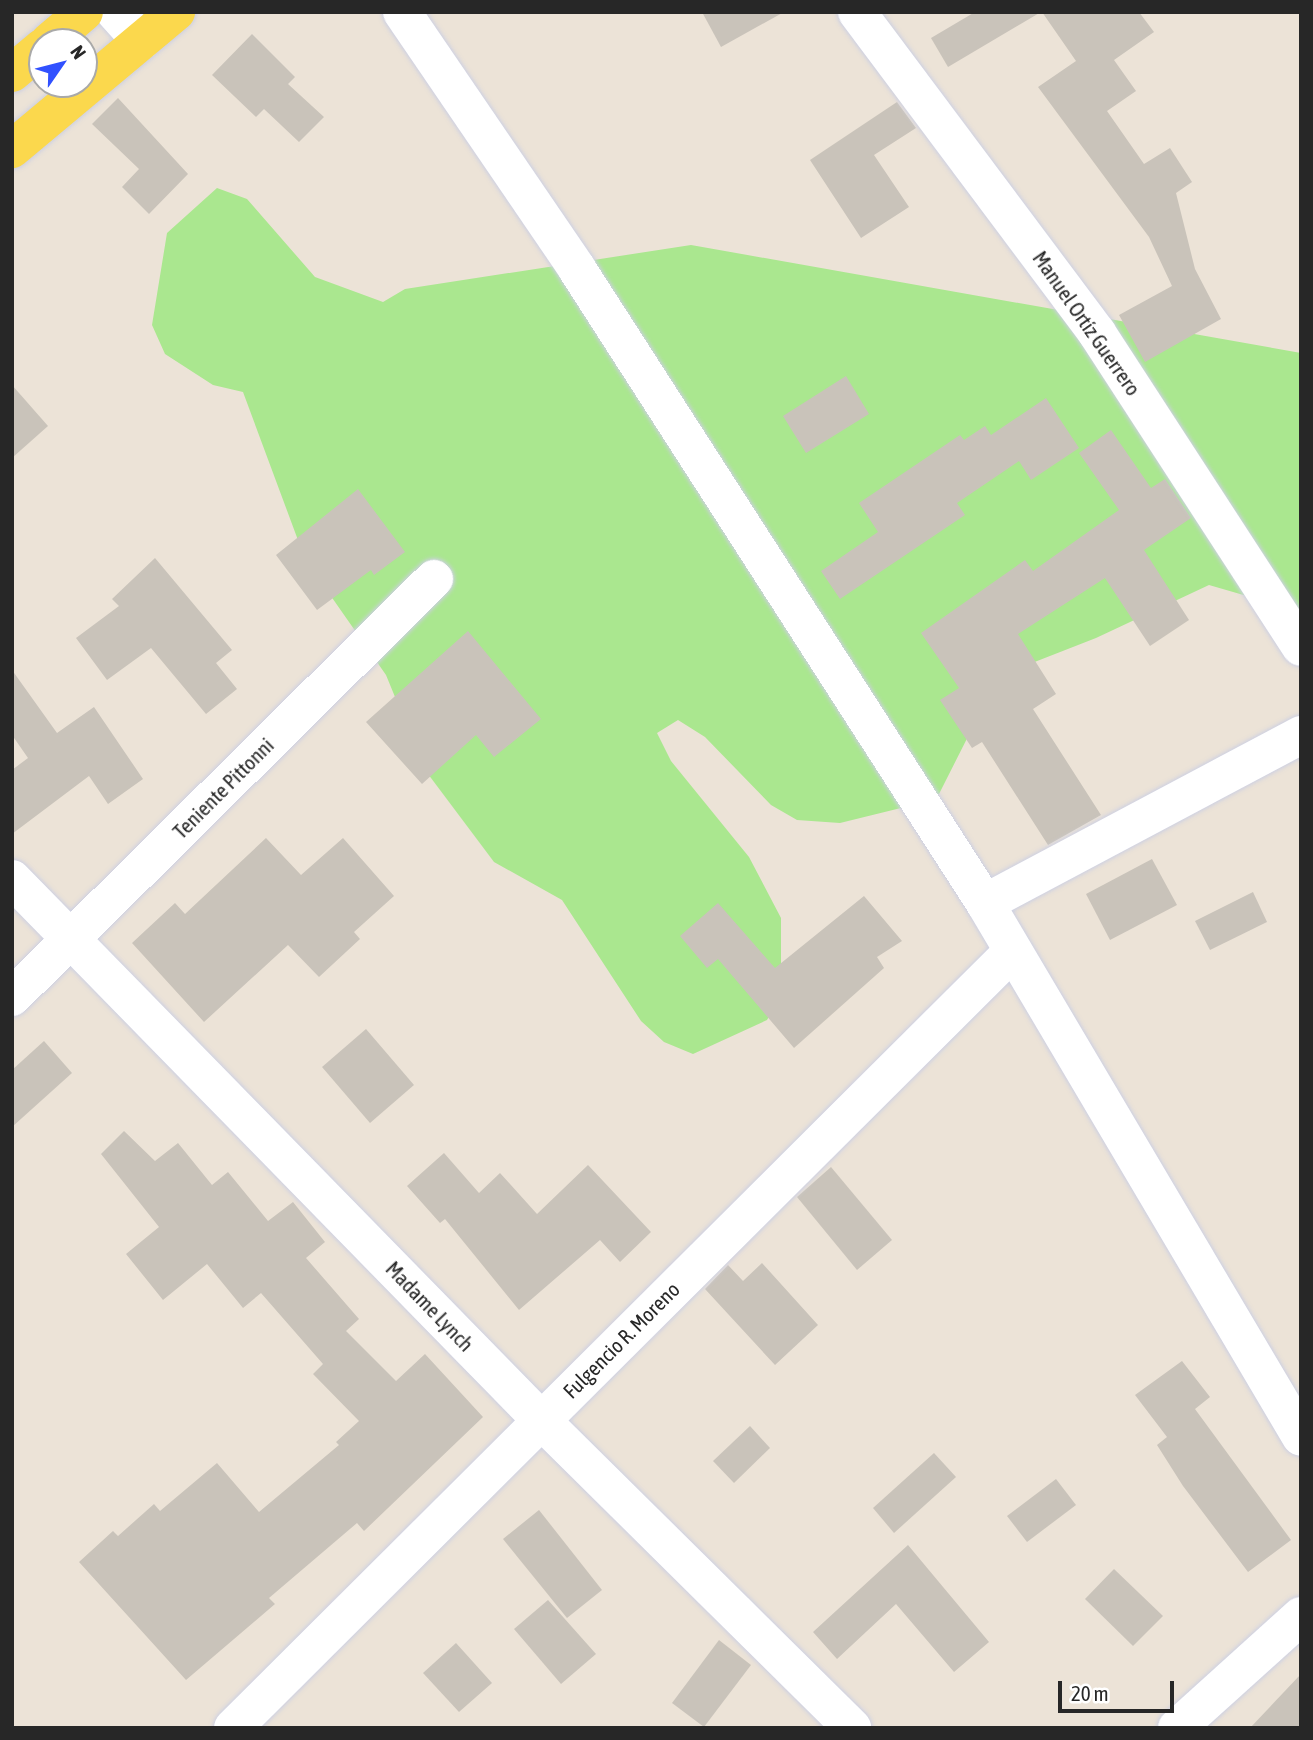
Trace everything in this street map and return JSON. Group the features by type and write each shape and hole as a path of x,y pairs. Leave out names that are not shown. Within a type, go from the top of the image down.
{"main road":[{"path":"65,28 84,12"},
{"path":"12,149 176,12"},
{"path":"12,73 28,60"}],"street":[{"path":"115,12 141,41"},
{"path":"402,12 577,269 985,903 1011,953 1301,1437"},
{"name":"Manuel Ortíz Guerrero","path":"857,12 1097,333 1301,647"},
{"name":"Teniente Pittonni","path":"12,997 434,579"},
{"path":"985,903 1301,735"},
{"name":"Madame Lynch","path":"12,879 541,1420 852,1728"},
{"name":"Fulgencio R. Moreno","path":"233,1728 1011,953"},
{"path":"1177,1728 1301,1616"}],"green space":[{"path":"217,188 247,199 315,277 383,302 405,289 691,245 1301,353 1301,619 1271,603 1209,585 1096,638 986,681 991,691 939,794 909,806 840,823 797,820 771,805 705,737 678,720 657,733 671,761 749,857 781,918 781,996 767,1020 693,1054 664,1042 641,1021 562,900 494,862 425,770 386,675 305,559 243,392 213,385 165,354 152,325 167,233"}],"building":[{"path":"702,12 784,12 721,47"},
{"path":"975,12 1041,12 948,67 931,38"},
{"path":"1042,12 1139,12 1154,32 1114,60 1136,91 1107,111 1144,164 1170,148 1192,182 1176,193 1195,269 1221,319 1145,362 1119,315 1172,286 1149,237 1038,87 1076,61"},
{"path":"252,34 295,77 288,84 324,117 299,142 264,109 256,117 212,75"},
{"path":"118,98 188,174 149,214 122,187 139,169 92,124"},
{"path":"897,102 916,128 874,155 909,207 861,238 810,160"},
{"path":"846,376 869,414 806,453 783,416"},
{"path":"12,385 48,426 12,458"},
{"path":"1046,398 1079,448 1031,480 1019,461 957,503 965,515 840,599 821,571 878,532 859,503 960,435 964,440 985,426 991,435"},
{"path":"1111,430 1151,488 1165,479 1191,518 1144,550 1189,620 1150,646 1105,578 1018,634 1056,694 1033,709 1101,815 1048,845 982,742 972,748 940,700 959,688 921,633 1025,560 1033,571 1119,510 1079,453"},
{"path":"358,489 405,552 374,575 371,570 317,610 276,555"},
{"path":"155,558 232,650 216,663 237,689 206,714 151,648 107,680 76,638 119,606 112,599"},
{"path":"468,631 541,719 494,757 476,735 422,784 366,722"},
{"path":"12,670 57,733 94,707 143,779 108,804 89,776 12,834 12,770 28,758 12,735"},
{"path":"266,838 301,875 343,838 394,896 354,932 360,939 319,977 288,945 204,1022 132,943 175,903 185,914"},
{"path":"1152,859 1177,905 1110,940 1086,894"},
{"path":"1253,892 1267,922 1210,950 1195,921"},
{"path":"864,896 902,941 877,957 884,968 794,1048 718,959 707,968 680,936 718,903 775,968"},
{"path":"366,1029 414,1085 370,1123 322,1067"},
{"path":"44,1041 72,1073 12,1127 12,1070"},
{"path":"124,1131 155,1161 178,1143 212,1185 228,1172 268,1221 293,1202 325,1242 306,1258 359,1319 346,1331 396,1381 425,1354 483,1417 364,1531 357,1523 269,1598 275,1604 186,1680 79,1562 113,1531 118,1536 154,1504 160,1511 217,1463 259,1512 339,1445 336,1442 359,1421 313,1374 323,1364 261,1293 243,1308 207,1264 163,1300 126,1254 159,1227 101,1154"},
{"path":"444,1153 479,1193 500,1173 537,1214 588,1165 651,1232 620,1262 600,1240 519,1310 445,1219 440,1223 407,1186"},
{"path":"831,1167 892,1240 857,1270 797,1197"},
{"path":"762,1263 818,1325 775,1365 705,1289 728,1265 743,1281"},
{"path":"1182,1361 1210,1397 1195,1409 1291,1540 1248,1572 1183,1486 1157,1445 1167,1437 1135,1395"},
{"path":"750,1426 770,1448 734,1483 713,1461"},
{"path":"934,1453 956,1477 894,1533 873,1508"},
{"path":"1056,1479 1076,1505 1027,1542 1007,1516"},
{"path":"539,1510 602,1590 567,1618 503,1539"},
{"path":"908,1545 989,1642 954,1672 896,1604 837,1659 813,1632"},
{"path":"1114,1569 1163,1616 1133,1646 1085,1599"},
{"path":"548,1600 596,1654 561,1684 514,1629"},
{"path":"719,1640 751,1665 704,1727 672,1703"},
{"path":"456,1643 492,1683 459,1712 423,1673"},
{"path":"1301,1674 1301,1728 1250,1728"}]}
